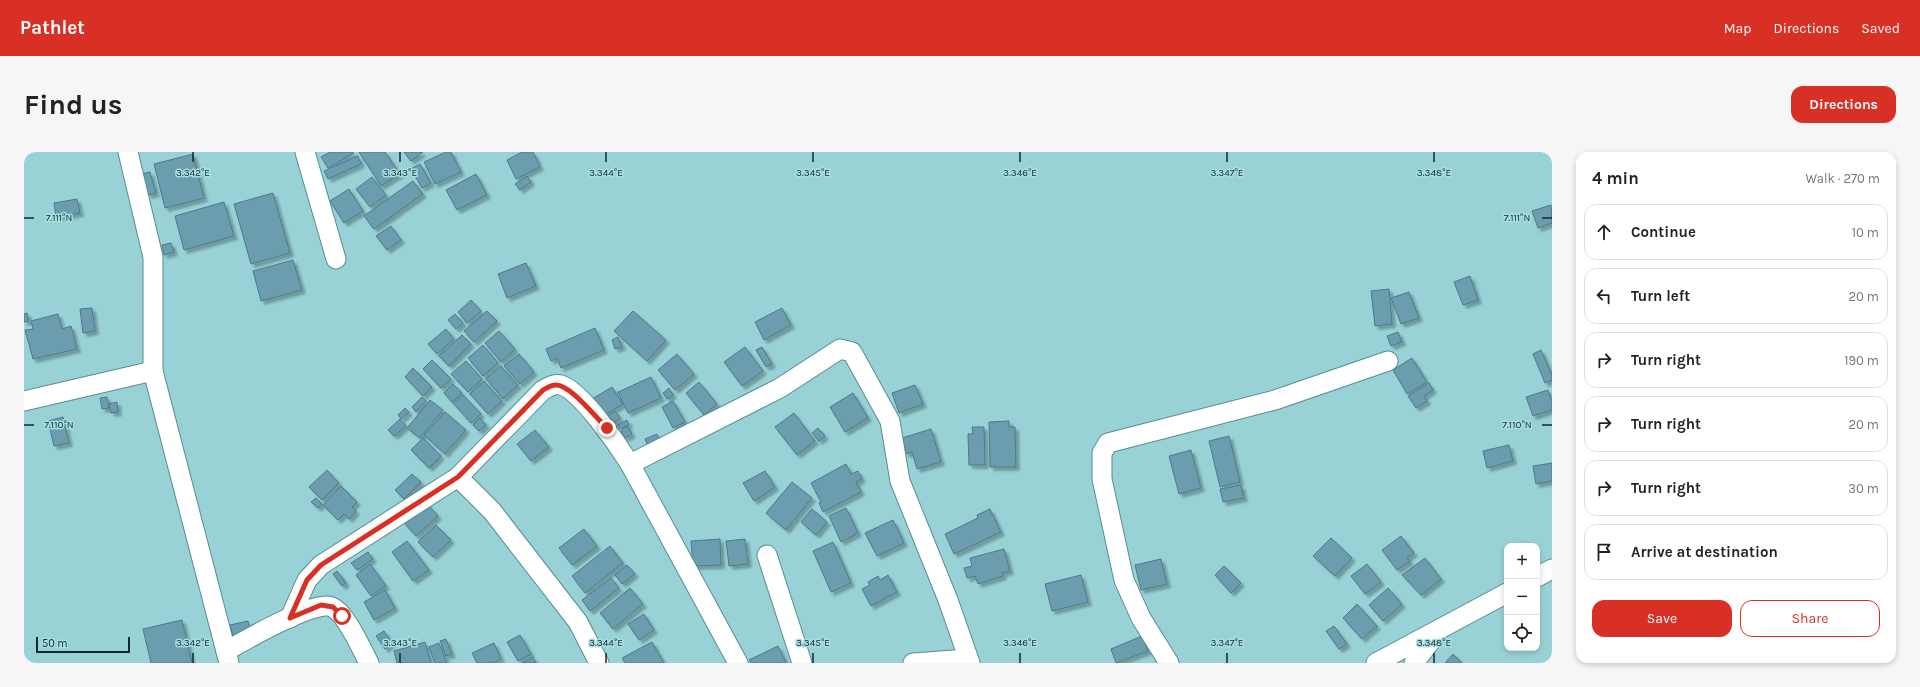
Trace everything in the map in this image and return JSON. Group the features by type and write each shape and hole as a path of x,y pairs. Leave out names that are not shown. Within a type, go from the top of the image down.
{"street":[{"path":"128,152 153,257 153,371 227,657 290,618 321,605 333,607 342,616 369,663"},
{"path":"305,152 336,259"},
{"path":"630,464 780,388 840,349 852,352 890,421 900,481 948,600 969,661 913,663"},
{"path":"1169,663 1140,618 1124,580 1102,479 1102,453 1104,447 1108,443 1275,400 1388,361"},
{"path":"24,401 153,371"},
{"path":"290,618 307,580 321,565 458,477 543,390 554,385 561,386 569,390 607,428 630,464 738,663"},
{"path":"458,477 492,510 578,622 599,663"},
{"path":"767,555 802,663"},
{"path":"1540,575 1552,569"},
{"path":"1376,663 1504,595"},
{"path":"1414,663 1440,630"}],"building":[{"path":"330,152 354,153 328,168 321,157"},
{"path":"359,152 385,152 400,174 381,186"},
{"path":"404,152 423,152 411,161"},
{"path":"446,152 451,152 461,172 435,184 424,162"},
{"path":"522,152 533,152 540,167 516,179 507,160"},
{"path":"193,154 204,198 165,208 154,164"},
{"path":"358,156 361,164 328,179 324,171"},
{"path":"420,164 431,183 422,188 411,169"},
{"path":"150,172 156,193 148,195 141,174"},
{"path":"476,174 487,195 457,210 446,190"},
{"path":"527,176 531,182 520,190 515,184"},
{"path":"372,177 386,195 370,207 356,189"},
{"path":"413,181 423,194 374,229 364,216"},
{"path":"349,189 363,211 344,223 330,201"},
{"path":"273,193 290,253 251,264 234,204"},
{"path":"77,199 80,213 56,217 54,203"},
{"path":"224,202 234,236 184,250 175,216"},
{"path":"1551,205 1552,223 1538,228 1532,211"},
{"path":"391,226 401,240 387,250 376,236"},
{"path":"171,243 174,252 164,255 162,245"},
{"path":"293,260 302,290 261,301 253,271"},
{"path":"526,263 536,286 507,298 498,274"},
{"path":"1470,276 1478,300 1463,305 1454,282"},
{"path":"1389,289 1392,324 1375,326 1371,291"},
{"path":"1409,292 1419,318 1401,324 1391,298"},
{"path":"471,300 481,311 467,323 458,312"},
{"path":"92,308 95,331 83,333 80,309"},
{"path":"782,308 791,325 764,340 755,322"},
{"path":"487,311 497,321 474,342 464,331"},
{"path":"633,311 666,340 647,361 614,331"},
{"path":"27,313 29,321 24,322 24,314"},
{"path":"58,314 62,329 71,326 77,349 33,359 25,330 33,329 31,321"},
{"path":"455,314 463,323 456,329 448,320"},
{"path":"595,328 604,350 561,368 557,358 551,361 546,349"},
{"path":"446,329 454,339 437,354 428,344"},
{"path":"499,331 515,349 501,362 485,343"},
{"path":"1398,332 1402,342 1391,346 1387,336"},
{"path":"462,335 471,344 449,366 439,356"},
{"path":"618,337 622,347 615,349 612,340"},
{"path":"483,345 498,363 483,376 468,358"},
{"path":"745,347 763,371 742,386 724,362"},
{"path":"762,347 772,364 766,367 756,350"},
{"path":"1541,350 1552,375 1552,380 1545,383 1533,354"},
{"path":"519,354 534,372 520,384 504,366"},
{"path":"677,354 694,374 675,390 658,370"},
{"path":"1412,358 1427,382 1407,394 1393,370"},
{"path":"432,360 451,379 441,388 423,369"},
{"path":"466,361 482,379 468,392 451,374"},
{"path":"501,366 518,385 503,399 486,379"},
{"path":"413,368 432,387 423,396 405,377"},
{"path":"651,377 661,398 628,413 618,392"},
{"path":"484,381 502,401 488,414 470,394"},
{"path":"699,382 717,404 704,415 686,393"},
{"path":"1429,383 1433,390 1424,396 1427,401 1416,408 1408,396"},
{"path":"453,384 462,393 452,402 444,393"},
{"path":"915,385 923,404 899,413 892,393"},
{"path":"612,387 623,404 603,416 592,399"},
{"path":"669,388 673,395 667,399 663,393"},
{"path":"1548,390 1552,402 1552,410 1533,416 1526,397"},
{"path":"853,393 868,418 845,432 830,407"},
{"path":"463,395 481,414 471,423 453,403"},
{"path":"107,397 109,408 102,409 100,398"},
{"path":"422,397 426,401 416,412 412,407"},
{"path":"430,400 443,410 420,438 407,428"},
{"path":"673,401 685,422 673,428 662,407"},
{"path":"117,402 118,412 111,413 109,404"},
{"path":"405,408 409,412 401,419 398,415"},
{"path":"615,411 620,418 612,424 607,416"},
{"path":"445,412 466,430 445,454 424,435"},
{"path":"794,413 815,441 797,455 775,427"},
{"path":"63,417 69,443 54,446 48,421"},
{"path":"480,418 486,425 479,431 473,425"},
{"path":"400,419 406,426 394,436 388,430"},
{"path":"627,420 629,425 620,429 618,425"},
{"path":"1009,421 1009,427 1015,427 1016,467 990,467 989,422"},
{"path":"627,426 632,434 625,438 621,431"},
{"path":"972,427 984,427 985,465 969,465 968,434 973,434"},
{"path":"818,428 825,436 819,441 812,433"},
{"path":"931,429 941,462 917,469 912,452 906,454 902,438"},
{"path":"535,430 549,447 531,461 517,444"},
{"path":"657,434 660,440 648,446 645,439"},
{"path":"1229,436 1240,482 1220,487 1209,441"},
{"path":"423,438 441,456 429,468 411,450"},
{"path":"1509,445 1513,461 1487,468 1483,451"},
{"path":"1191,450 1201,488 1179,494 1169,456"},
{"path":"1552,463 1552,481 1536,484 1533,466"},
{"path":"846,464 851,474 858,471 862,479 856,482 861,492 823,512 819,503 821,502 811,483"},
{"path":"327,470 339,483 322,500 309,487"},
{"path":"765,471 775,487 754,501 743,483"},
{"path":"412,474 421,482 404,499 395,490"},
{"path":"792,482 812,498 786,530 766,513"},
{"path":"1241,485 1244,498 1223,502 1220,489"},
{"path":"341,486 357,502 352,507 356,511 349,519 344,514 338,520 323,505"},
{"path":"316,498 322,504 318,508 311,502"},
{"path":"427,504 438,516 416,536 404,523"},
{"path":"846,508 858,533 841,542 829,516"},
{"path":"812,509 827,522 816,535 801,522"},
{"path":"990,509 1001,532 954,554 945,534 978,518 977,515"},
{"path":"893,520 904,543 877,556 865,533"},
{"path":"436,525 451,540 433,557 418,542"},
{"path":"584,529 597,546 572,565 559,548"},
{"path":"1401,536 1414,553 1407,558 1410,561 1397,570 1382,550"},
{"path":"1331,538 1352,558 1335,576 1313,556"},
{"path":"720,539 721,565 693,566 691,541"},
{"path":"745,539 748,564 729,566 726,541"},
{"path":"407,541 429,570 413,581 392,552"},
{"path":"833,542 851,583 831,592 813,551"},
{"path":"610,546 623,563 585,593 572,576"},
{"path":"1004,549 1010,571 1002,573 1003,576 978,584 975,576 967,578 964,568 972,566 970,558"},
{"path":"368,552 373,559 357,570 351,563"},
{"path":"1425,558 1441,579 1421,595 1402,575"},
{"path":"1161,559 1167,584 1141,590 1135,565"},
{"path":"370,564 386,586 371,596 356,575"},
{"path":"1367,564 1381,582 1365,594 1351,576"},
{"path":"627,565 635,574 622,584 615,575"},
{"path":"1224,566 1241,583 1231,593 1215,575"},
{"path":"337,571 346,583 342,586 333,574"},
{"path":"888,575 897,592 871,606 862,589 870,585 868,582 878,576 880,580"},
{"path":"1081,575 1088,602 1052,611 1045,584"},
{"path":"611,578 619,588 590,611 582,600"},
{"path":"630,588 643,604 613,629 600,613"},
{"path":"1388,588 1402,604 1383,621 1369,605"},
{"path":"385,590 395,608 374,620 364,602"},
{"path":"1357,604 1377,626 1362,639 1343,618"},
{"path":"644,614 654,630 639,640 628,624"},
{"path":"182,620 192,663 151,663 143,629"},
{"path":"248,621 251,636 234,640 230,625"},
{"path":"1334,626 1347,644 1339,649 1326,631"},
{"path":"384,631 392,643 385,649 376,636"},
{"path":"520,635 531,654 518,661 507,642"},
{"path":"1142,636 1148,651 1116,663 1111,649"},
{"path":"446,639 452,654 446,656 440,641"},
{"path":"425,642 431,663 397,663 394,651"},
{"path":"652,642 664,663 625,663 622,658"},
{"path":"439,643 447,663 435,663 429,647"},
{"path":"494,643 501,659 493,663 477,663 472,653"},
{"path":"778,646 786,663 751,663 749,660"},
{"path":"1453,654 1462,663 1445,663"},
{"path":"533,657 536,663 522,663"}],"route":[{"path":"342,616 333,607 321,605 290,618 307,580 321,565 458,477 543,390 554,385 561,386 569,390 607,428"}]}
